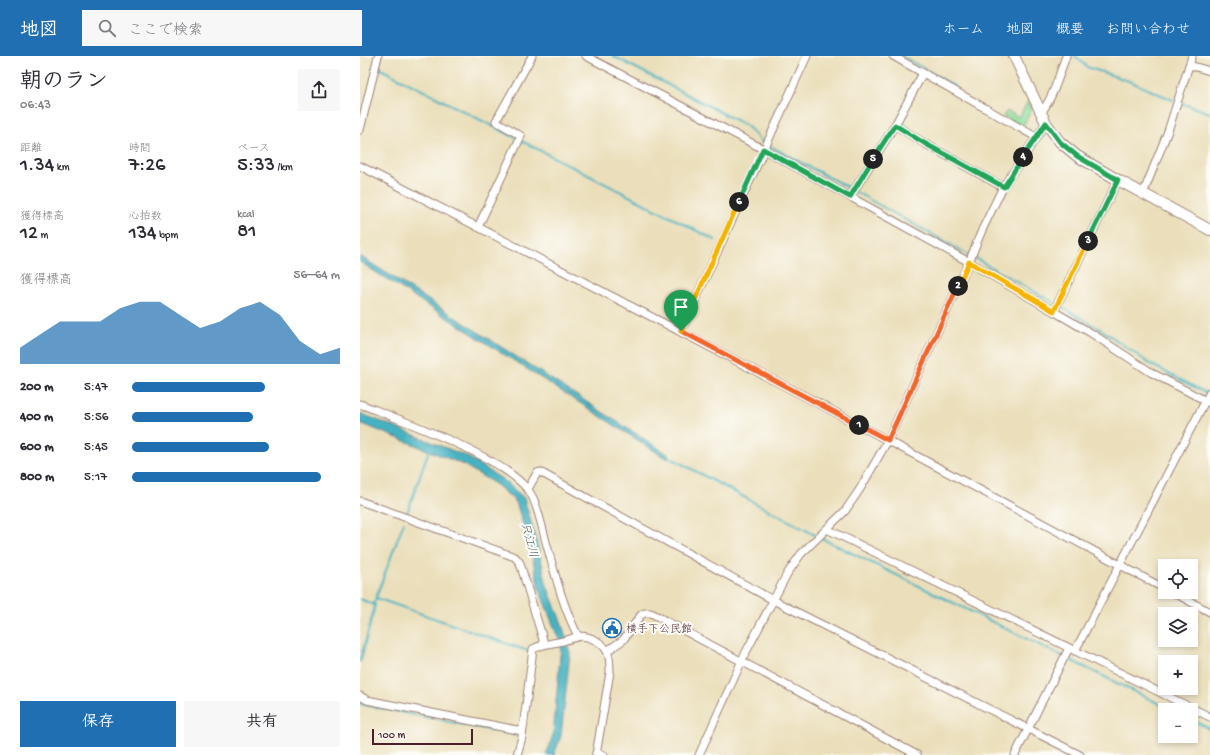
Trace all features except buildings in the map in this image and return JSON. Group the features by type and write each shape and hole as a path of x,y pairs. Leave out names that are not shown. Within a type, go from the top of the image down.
{"street":[{"path":"360,130 378,56"},
{"path":"478,227 521,136 496,121 532,56"},
{"path":"586,56 765,145 1054,311 1152,373 1208,402"},
{"path":"681,331 806,56"},
{"path":"893,56 1036,137"},
{"path":"1014,56 1046,123 1060,142 1077,156 1210,230"},
{"path":"1041,113 1057,83 1066,56"},
{"path":"1143,194 1168,131 1192,56"},
{"path":"1189,65 1210,71"},
{"path":"851,195 895,125 923,73"},
{"path":"699,755 742,661 786,574 801,554 845,511 860,489 888,440 1004,187 1046,123"},
{"path":"895,125 924,143 1004,187"},
{"path":"360,166 681,331 1158,584"},
{"path":"1054,311 1118,180"},
{"path":"1015,755 1062,661 1070,651 1120,565 1208,402 1210,392"},
{"path":"360,404 468,448 501,468 528,489 538,510 559,590 578,636"},
{"path":"528,489 537,473 540,472 773,600 1080,755"},
{"path":"360,501 515,557 520,563 544,643"},
{"path":"825,530 1070,651 1210,717"},
{"path":"1185,599 1210,612"},
{"path":"607,651 623,640 641,615 648,612 917,755"},
{"path":"518,755 533,650 544,643 568,640 578,636 591,638 607,651 610,672 596,754 604,755"},
{"path":"360,696 367,700 522,732"}],"green space":[{"path":"1028,101 1031,111 1023,126 1003,116 1007,111 1019,117"}],"water":[{"path":"360,256 669,455 667,459 360,262"},
{"name":"只江川","path":"360,413 466,456 502,479 524,498 547,586 562,624 570,653 561,736 554,755 546,755 553,735 561,645 539,589 530,546 516,502 497,485 462,464 360,423"}],"waterway":[{"path":"381,56 379,68 715,240"},
{"path":"613,56 747,126 762,142 853,190"},
{"path":"902,56 956,87"},
{"path":"1075,56 1087,67 1129,81 1173,100"},
{"path":"1181,103 1210,113"},
{"path":"856,192 969,255"},
{"path":"973,257 1102,330 1150,364 1208,394"},
{"path":"407,513 429,450 432,448"},
{"path":"669,457 817,536"},
{"path":"374,603 404,522"},
{"path":"821,538 1158,703"},
{"path":"376,598 528,651"},
{"path":"360,599 375,605 360,662"},
{"path":"360,704 516,735"},
{"path":"1198,723 1210,729"}],"place":[{"name":"横手下公民館","path":"612,628"}],"route":[{"path":"1046,123 1060,142 1077,156 1118,180 1054,311 969,262 888,440 681,331 763,149 850,197 895,125 924,143 1004,187 1046,123"}]}
